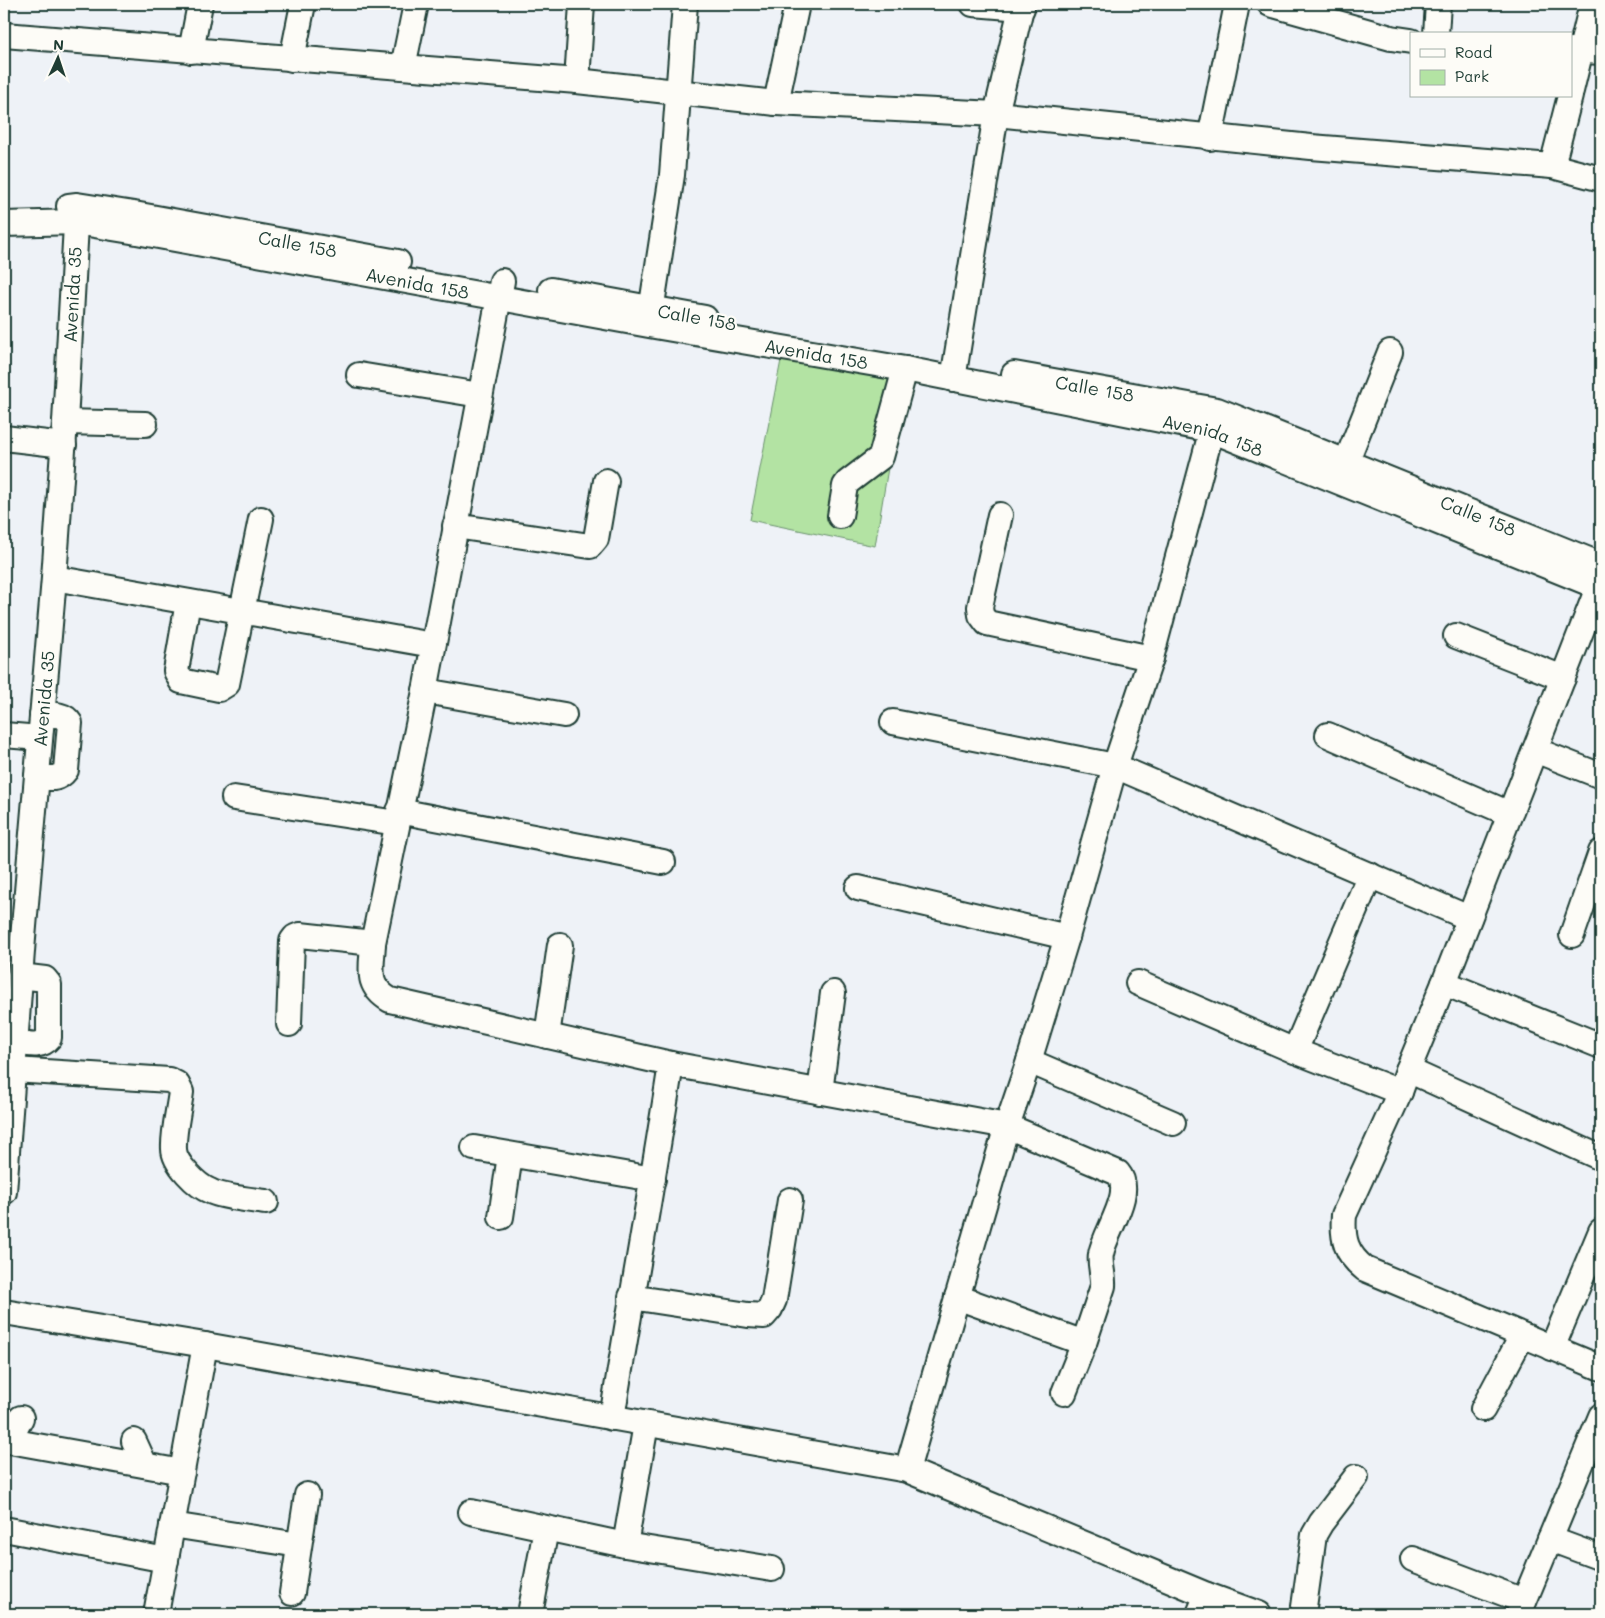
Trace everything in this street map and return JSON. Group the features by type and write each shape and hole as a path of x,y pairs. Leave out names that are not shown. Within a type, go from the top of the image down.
{"street":[{"path":"191,51 200,4"},
{"path":"292,59 303,4"},
{"path":"403,68 416,4"},
{"path":"577,81 582,4"},
{"path":"650,317 672,175 685,4"},
{"path":"776,103 797,4"},
{"path":"955,372 996,114 1022,6 973,4"},
{"path":"1210,138 1238,4"},
{"path":"1270,4 1391,38 1410,41"},
{"path":"1436,32 1438,4"},
{"path":"1572,88 1585,51 1592,4"},
{"path":"4,35 577,81 776,103 996,114 1210,138 1552,166 1601,178"},
{"path":"1552,166 1569,98"},
{"path":"4,208 77,214"},
{"name":"Avenida 158","path":"4,224 77,214 501,289 906,369 955,372"},
{"name":"Avenida 35","path":"4,1192 20,976 13,938 37,777 54,578 77,214"},
{"path":"501,289 425,691 373,943 371,979 376,989 390,1000 671,1064 1007,1126 1118,1173 1122,1178 1124,1194 1102,1246 1100,1258 1104,1276 1103,1286 1084,1343 1064,1393"},
{"name":"Calle 158","path":"650,317 1214,420 1342,472"},
{"path":"1390,352 1342,472 1601,580 1444,983 1404,1081 1344,1215 1343,1234 1354,1260 1365,1269 1601,1368"},
{"path":"840,516 845,486 881,457 906,369"},
{"path":"359,375 480,396"},
{"path":"907,1470 1007,1126 1067,937 1115,766 1151,658 1214,420"},
{"path":"4,438 64,434 145,424"},
{"path":"455,526 590,546 596,539 606,481"},
{"path":"1000,515 980,607 981,615 986,623 1151,658"},
{"path":"188,602 176,672 181,681 219,688 227,684 261,519"},
{"path":"54,578 433,644"},
{"path":"1456,636 1563,678"},
{"path":"425,691 564,715"},
{"path":"4,735 41,727 62,716 68,719 70,723 66,770 62,776 55,779 37,777"},
{"path":"893,722 1115,766 1469,918"},
{"path":"1328,735 1510,814"},
{"path":"1535,750 1601,776"},
{"path":"234,798 398,817 663,862"},
{"path":"1572,935 1601,852"},
{"path":"1295,1051 1370,875"},
{"path":"858,888 1067,937"},
{"path":"289,1024 292,942 295,937 300,935 373,943"},
{"path":"547,1036 560,945"},
{"path":"16,1042 38,1045 45,1043 50,1038 49,984 45,979 20,976"},
{"path":"1138,983 1295,1051 1404,1081 1601,1158"},
{"path":"1444,983 1601,1046"},
{"path":"820,1092 832,994"},
{"path":"1029,1061 1173,1123"},
{"path":"612,1418 671,1064"},
{"path":"14,1070 169,1080 176,1084 181,1092 173,1150 177,1161 198,1183 210,1192 266,1202"},
{"path":"474,1148 653,1179"},
{"path":"500,1217 510,1155"},
{"path":"632,1297 764,1316 774,1300 790,1200"},
{"path":"1552,1348 1601,1231"},
{"path":"957,1297 1084,1343"},
{"path":"4,1312 205,1345 907,1470 1203,1604 1259,1614"},
{"path":"1483,1409 1522,1336"},
{"path":"156,1614 205,1345"},
{"path":"1413,1559 1522,1608 1601,1416"},
{"path":"21,1418 7,1441 182,1472"},
{"path":"625,1545 646,1424"},
{"path":"134,1440 145,1465"},
{"path":"1303,1614 1314,1535 1356,1477"},
{"path":"292,1594 307,1495"},
{"path":"471,1512 625,1545 772,1569"},
{"path":"172,1525 300,1545"},
{"path":"4,1529 166,1560"},
{"path":"530,1614 546,1529"},
{"path":"1550,1539 1601,1558"}],"green space":[{"path":"783,350 904,372 875,546 750,520"}]}
